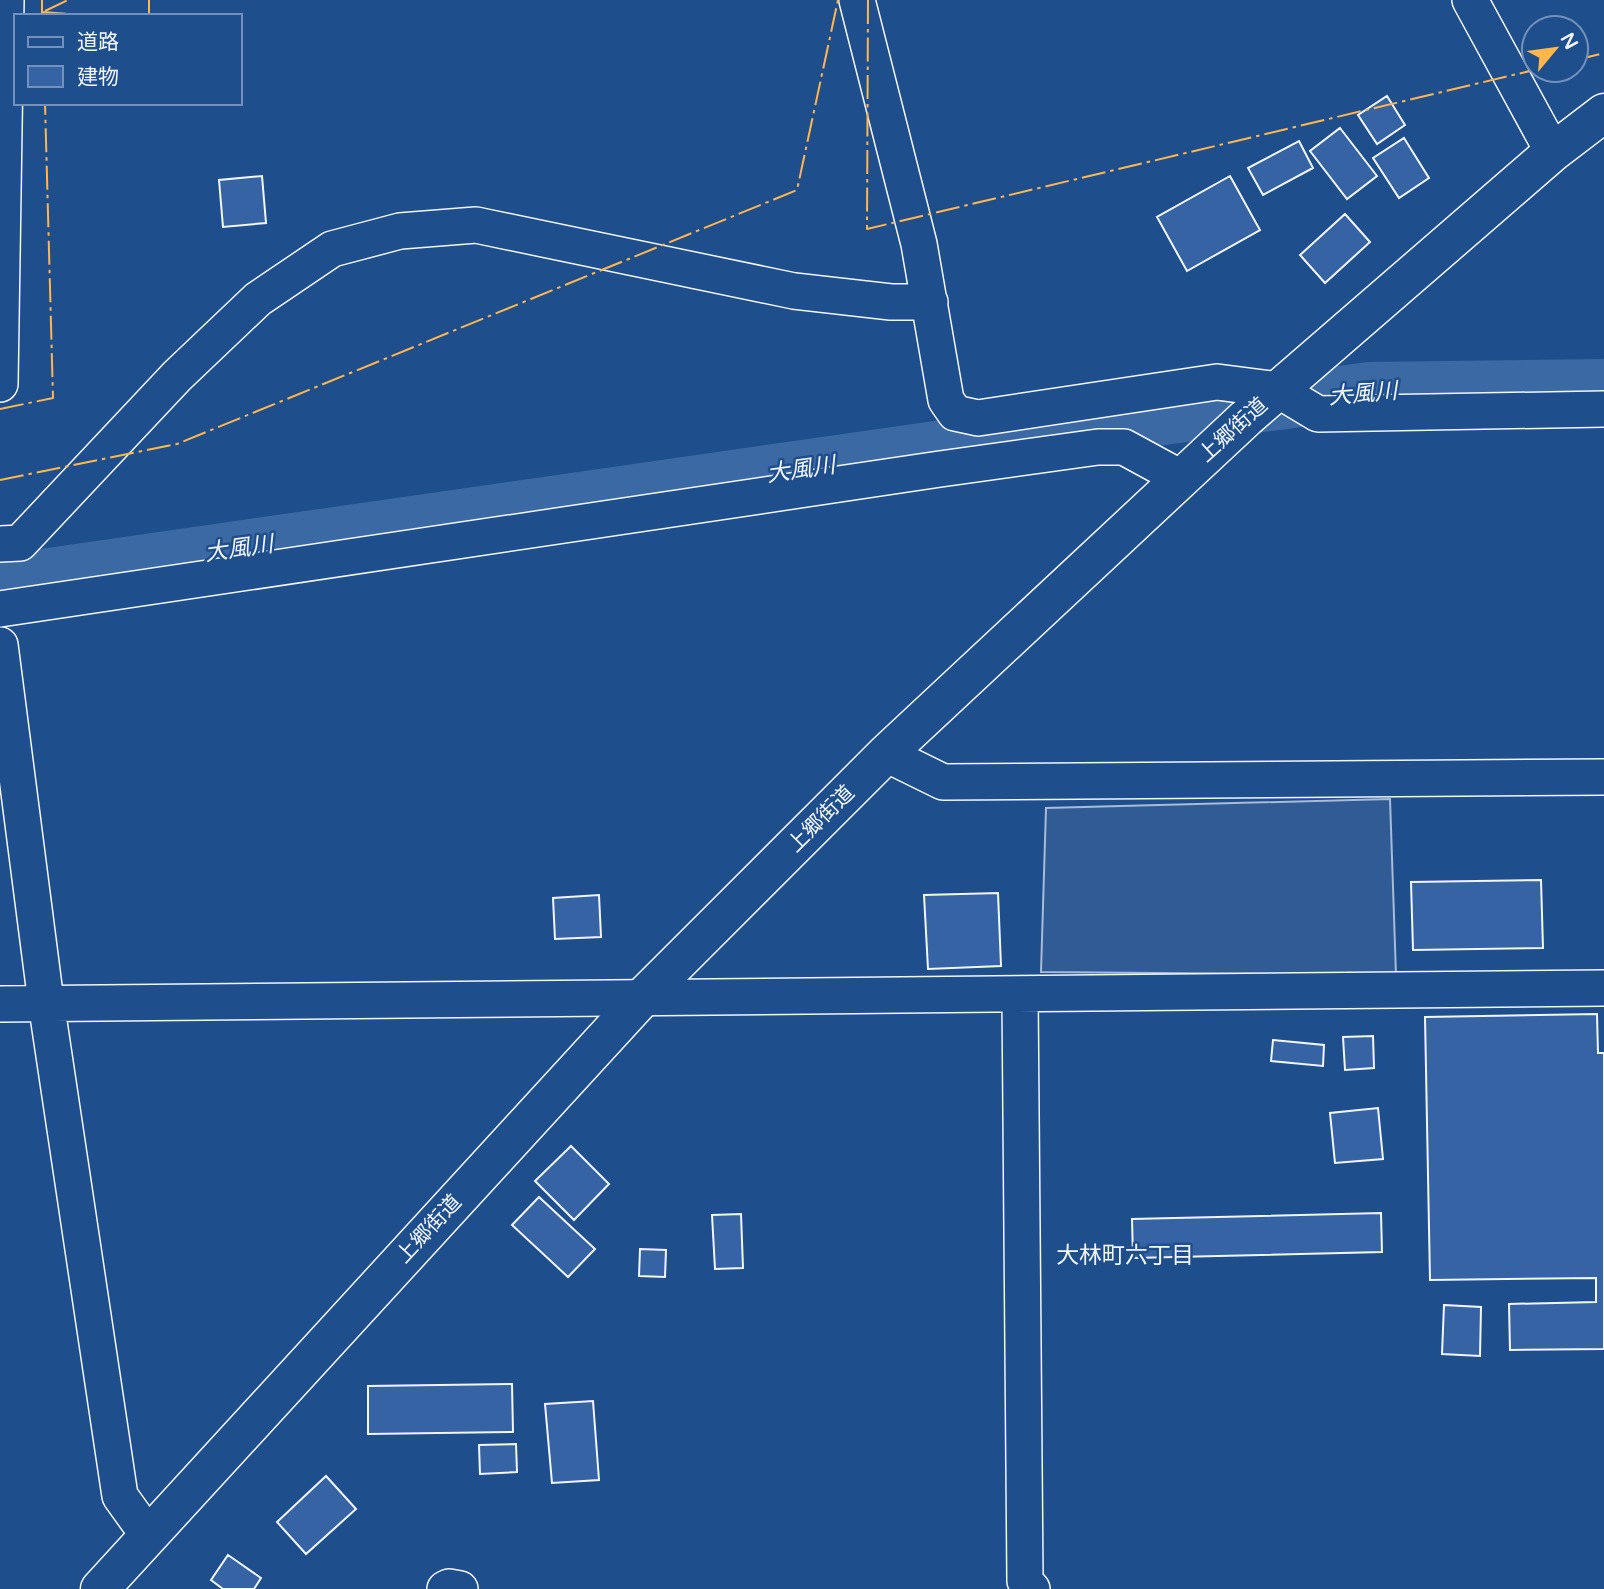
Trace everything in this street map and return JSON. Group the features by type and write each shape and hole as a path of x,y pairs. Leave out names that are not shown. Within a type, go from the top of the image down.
{"main road":[{"name":"上郷街道","path":"100,1589 642,998 886,754 1278,390 1553,152 1604,113"}],"street":[{"path":"0,384 6,0"},
{"path":"857,0 919,244 946,400 955,413 978,418 1217,382 1278,390 1318,414 1604,409"},
{"path":"1470,0 1553,152"},
{"path":"0,544 20,543 177,376 258,299 332,248 400,231 476,225 794,291 891,302 930,302"},
{"path":"0,609 1098,447 1124,447 1181,478"},
{"path":"0,645 47,1002 120,1496 148,1535"},
{"path":"886,754 943,782 1604,777"},
{"path":"0,1004 1604,988"},
{"path":"1020,995 1029,1585"},
{"path":"445,1589 460,1589"}],"shaded area":[{"path":"1390,799 1396,975 1041,972 1046,808"}],"building":[{"path":"1387,96 1405,125 1377,144 1358,115"},
{"path":"1340,128 1377,176 1347,199 1310,151"},
{"path":"1404,138 1429,178 1399,198 1373,158"},
{"path":"1299,141 1313,168 1263,195 1248,168"},
{"path":"262,176 266,223 223,227 219,180"},
{"path":"1230,176 1260,230 1187,271 1157,217"},
{"path":"1345,214 1370,242 1325,283 1300,255"},
{"path":"1541,880 1543,948 1413,950 1411,882"},
{"path":"998,893 1001,966 928,969 924,895"},
{"path":"599,895 601,937 555,939 553,898"},
{"path":"1597,1014 1598,1053 1604,1053 1604,1349 1510,1350 1509,1304 1596,1302 1596,1278 1430,1280 1425,1017"},
{"path":"1373,1036 1374,1068 1345,1070 1343,1037"},
{"path":"1273,1040 1324,1045 1323,1066 1271,1061"},
{"path":"1378,1108 1383,1159 1335,1163 1330,1113"},
{"path":"571,1146 609,1184 574,1220 535,1181"},
{"path":"539,1197 595,1249 568,1277 512,1225"},
{"path":"1381,1213 1382,1252 1133,1258 1132,1219"},
{"path":"741,1214 743,1268 715,1269 712,1215"},
{"path":"640,1249 666,1250 665,1277 639,1276"},
{"path":"1444,1305 1481,1307 1480,1356 1442,1354"},
{"path":"512,1384 513,1432 368,1434 368,1386"},
{"path":"593,1401 599,1480 552,1483 545,1404"},
{"path":"516,1444 517,1472 480,1474 479,1445"},
{"path":"326,1476 356,1509 306,1554 277,1522"},
{"path":"228,1555 261,1578 254,1589 223,1589 211,1580"}],"waterway":[{"name":"大風川","path":"0,583 1117,423 1370,390 1604,387"}],"power":[{"path":"42,0 42,14"},
{"path":"45,11 68,0"},
{"path":"149,0 149,14"},
{"path":"0,480 177,444 797,190 838,0"},
{"path":"868,0 867,229 1520,73"},
{"path":"42,12 68,14"},
{"path":"1590,56 1604,53"},
{"path":"0,409 53,398 45,105"}],"district":[{"name":"大林町六丁目","path":"1125,1256"}]}
